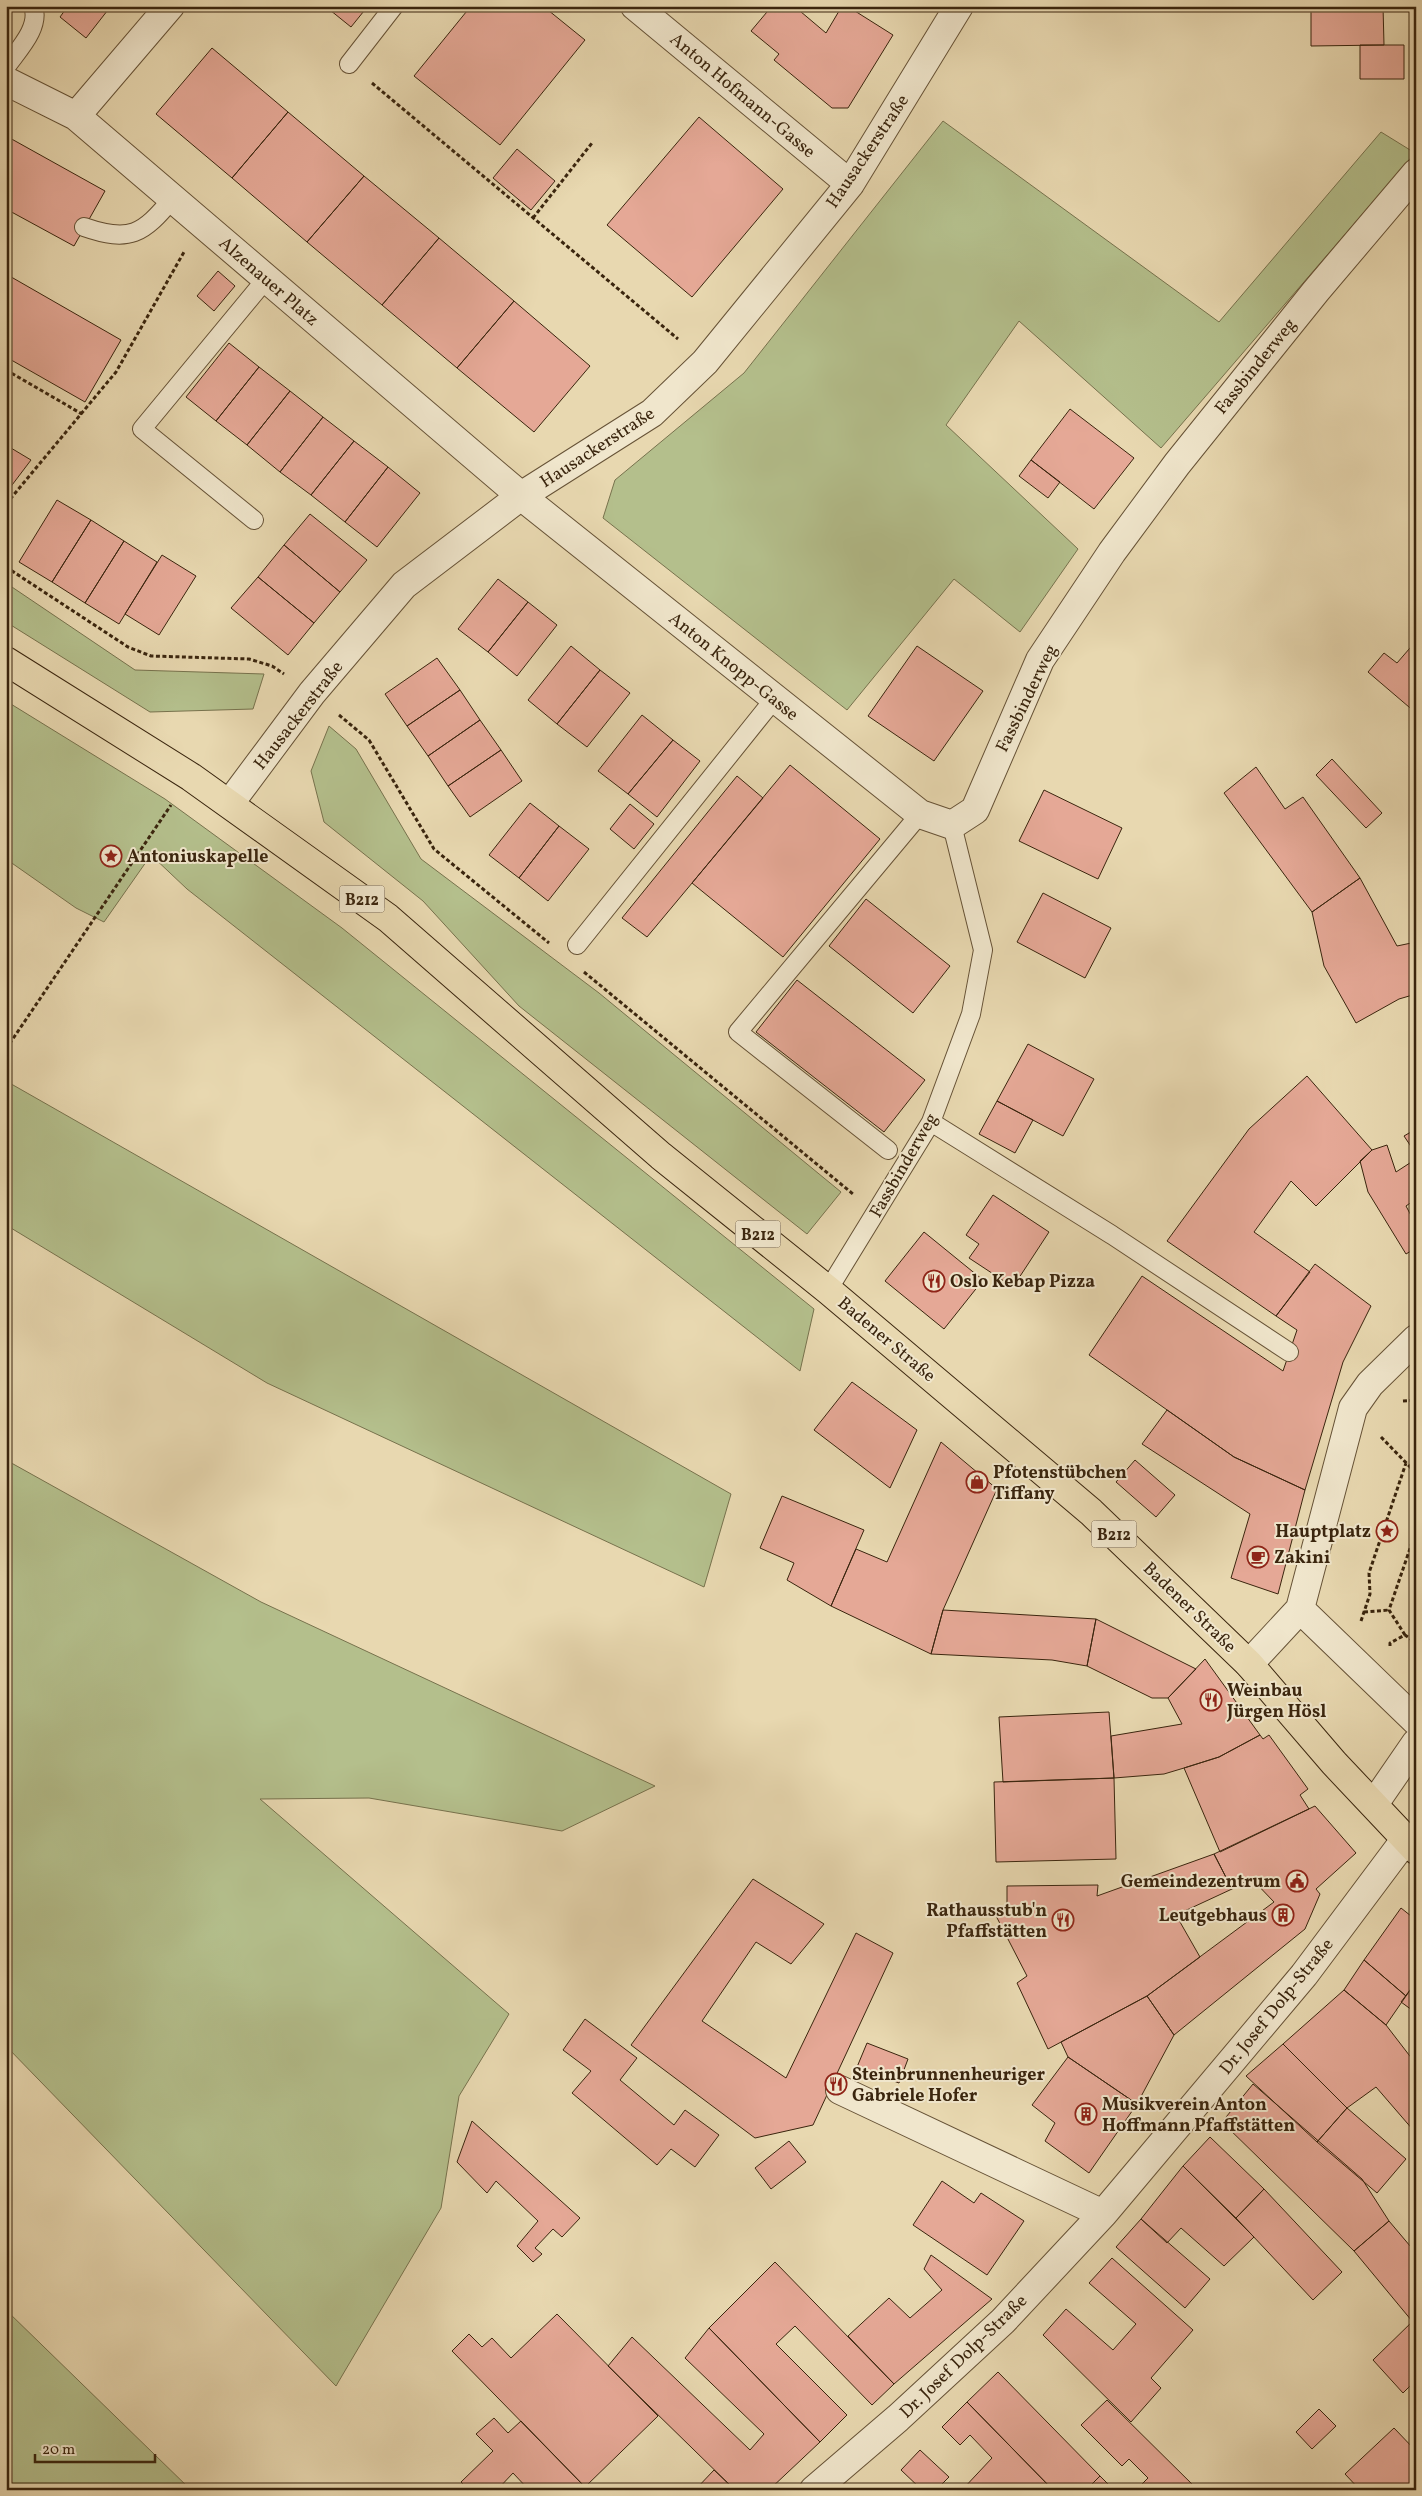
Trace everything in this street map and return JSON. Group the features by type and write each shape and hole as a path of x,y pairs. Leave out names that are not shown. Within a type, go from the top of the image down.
{"main road":[{"name":"B212","path":"6,661 191,776 388,918 661,1156 828,1290"},
{"name":"Badener Straße","path":"828,1290 1091,1512 1249,1664 1334,1763 1410,1845"}],"street":[{"path":"76,116 170,6"},
{"name":"Anton Hofmann-Gasse","path":"636,6 850,184"},
{"name":"Hausackerstraße","path":"230,803 312,693 404,585 521,496 652,413 705,362 850,184 959,6"},
{"name":"Alzenauer Platz","path":"6,81 76,116 521,496"},
{"name":"Fassbinderweg","path":"952,825 975,810 1040,660 1112,552 1177,464 1316,291 1416,173"},
{"name":"Anton Knopp-Gasse","path":"521,496 920,814 952,825"},
{"path":"1249,1664 1300,1609 1353,1408 1370,1384 1416,1339"},
{"path":"1300,1609 1416,1721"},
{"path":"1374,1804 1416,1743"},
{"name":"Dr. Josef Dolp-Straße","path":"814,2490 898,2418 1003,2320 1103,2214 1304,1975 1410,1845"},
{"path":"840,2090 1103,2214"}],"lane":[{"path":"6,66 32,29 36,14 33,6"},
{"path":"348,64 394,6"},
{"path":"84,227 108,236 132,233 152,224 172,199"},
{"path":"254,520 142,429 266,279"},
{"path":"577,946 775,698"},
{"path":"888,1150 738,1032 920,814"},
{"name":"Fassbinderweg","path":"828,1290 931,1122 971,1014 983,950 952,825"},
{"path":"931,1122 1112,1235 1289,1352"}],"path":[{"path":"348,64 705,362"},
{"path":"533,218 592,143"},
{"path":"6,504 116,372 201,223"},
{"path":"6,370 82,414"},
{"path":"6,567 128,647 151,656 249,659 272,666 312,693 369,740 434,849 556,949"},
{"path":"6,1049 191,776"},
{"path":"579,968 876,1213"},
{"path":"1353,1408 1416,1473"},
{"path":"1358,1631 1370,1594 1369,1573 1406,1463"},
{"path":"1389,1610 1416,1530"},
{"path":"1364,1612 1389,1610"},
{"path":"1389,1610 1405,1635 1416,1643"},
{"path":"1390,1652 1390,1643 1405,1635"}],"green space":[{"path":"943,121 1219,322 1381,132 1415,153 1161,448 1019,321 946,425 1078,549 1020,632 954,579 847,710 603,518 615,480 744,373"},
{"path":"6,583 135,670 264,674 253,709 150,712 6,622"},
{"path":"6,701 165,799 342,928 814,1309 800,1371 187,889 151,855 104,922 76,908 6,859"},
{"path":"329,726 356,749 421,859 599,993 841,1192 807,1234 519,1006 423,901 324,822 311,771"},
{"path":"6,1081 731,1494 704,1587 267,1383 6,1225"},
{"path":"6,1460 261,1602 655,1786 562,1831 369,1798 260,1799 509,2014 459,2096 441,2208 336,2386 6,2046"},
{"path":"6,2310 191,2490 6,2490"}],"building":[{"path":"68,6 111,6 86,38 60,17"},
{"path":"325,6 368,6 351,27"},
{"path":"471,6 543,6 585,40 500,145 414,76"},
{"path":"772,6 794,6 826,33 842,6 847,6 893,35 848,108 832,108 774,60 779,54 751,31"},
{"path":"1311,6 1383,6 1384,45 1311,46"},
{"path":"1360,45 1404,45 1404,79 1360,79"},
{"path":"212,48 288,112 232,178 156,114"},
{"path":"288,112 364,176 307,242 232,178"},
{"path":"699,117 783,189 692,297 607,225"},
{"path":"8,137 105,191 74,246 6,209"},
{"path":"517,149 555,181 531,210 493,178"},
{"path":"364,176 439,238 382,305 307,242"},
{"path":"439,238 514,301 457,368 382,305"},
{"path":"218,271 235,286 214,311 197,296"},
{"path":"6,274 121,340 85,402 6,357"},
{"path":"514,301 590,366 534,432 457,368"},
{"path":"229,343 259,367 216,421 186,397"},
{"path":"259,367 290,391 247,445 216,421"},
{"path":"290,391 323,417 280,472 247,445"},
{"path":"1070,409 1134,458 1094,509 1031,460"},
{"path":"323,417 354,441 311,495 280,472"},
{"path":"354,441 388,467 345,522 311,495"},
{"path":"6,445 31,460 6,493"},
{"path":"1031,460 1060,482 1048,498 1019,476"},
{"path":"388,467 420,493 377,547 345,522"},
{"path":"57,500 91,520 52,582 19,562"},
{"path":"310,514 367,560 340,592 284,545"},
{"path":"91,520 124,541 85,603 52,582"},
{"path":"124,541 157,562 119,624 85,603"},
{"path":"284,545 340,592 314,623 258,577"},
{"path":"162,555 196,576 159,635 125,614"},
{"path":"258,577 314,623 288,655 231,608"},
{"path":"498,579 528,602 488,652 458,629"},
{"path":"528,602 557,625 517,676 488,652"},
{"path":"1416,641 1416,713 1368,672 1384,653 1397,663"},
{"path":"571,646 600,670 557,724 528,700"},
{"path":"917,646 983,691 934,761 868,716"},
{"path":"437,658 460,690 407,726 385,694"},
{"path":"600,670 630,693 587,747 557,724"},
{"path":"460,690 480,720 428,756 407,726"},
{"path":"642,715 673,740 628,794 598,771"},
{"path":"480,720 501,750 448,786 428,756"},
{"path":"673,740 700,761 657,817 628,794"},
{"path":"501,750 522,781 470,817 448,786"},
{"path":"1332,759 1382,813 1366,828 1316,775"},
{"path":"790,765 880,839 783,957 692,883"},
{"path":"1256,767 1285,809 1303,797 1360,878 1312,912 1224,793"},
{"path":"737,776 763,798 647,937 622,918"},
{"path":"1044,790 1122,828 1098,879 1019,841"},
{"path":"530,803 559,826 519,878 489,855"},
{"path":"630,804 654,824 634,849 610,829"},
{"path":"559,826 589,849 548,901 519,878"},
{"path":"1360,878 1397,946 1416,942 1416,994 1399,999 1356,1023 1324,966 1312,912"},
{"path":"1043,893 1111,928 1085,978 1017,942"},
{"path":"866,899 950,966 913,1013 829,946"},
{"path":"797,980 925,1080 884,1132 756,1032"},
{"path":"1028,1044 1094,1079 1063,1136 997,1101"},
{"path":"1307,1076 1372,1150 1316,1206 1291,1181 1254,1232 1310,1272 1276,1316 1167,1241 1249,1129"},
{"path":"997,1101 1033,1120 1015,1153 979,1134"},
{"path":"1416,1129 1416,1154 1404,1136"},
{"path":"1387,1145 1396,1172 1416,1159 1416,1199 1406,1206 1416,1225 1416,1248 1406,1254 1368,1192 1360,1161 1372,1150"},
{"path":"993,1195 1049,1232 1013,1287 969,1258 979,1244 966,1235"},
{"name":"Oslo Kebap Pizza","path":"924,1232 983,1280 944,1329 885,1281"},
{"path":"1315,1264 1371,1306 1343,1362 1305,1490 1234,1457 1089,1355 1142,1276 1283,1371 1297,1330 1276,1316"},
{"path":"852,1382 917,1430 890,1488 814,1430"},
{"path":"1167,1410 1234,1457 1305,1490 1278,1594 1231,1578 1250,1514 1142,1444"},
{"path":"941,1442 997,1489 943,1610 931,1654 831,1606 856,1549 887,1562"},
{"path":"1135,1460 1175,1495 1156,1517 1116,1482"},
{"path":"782,1496 864,1530 831,1606 787,1580 794,1563 760,1548"},
{"path":"943,1610 1096,1619 1087,1666 1052,1660 931,1654"},
{"path":"1096,1619 1196,1669 1168,1698 1152,1698 1087,1666"},
{"path":"1205,1659 1260,1735 1219,1757 1164,1774 1114,1778 1111,1736 1182,1724 1168,1698"},
{"path":"1109,1712 1114,1778 1003,1782 999,1717"},
{"path":"1260,1735 1263,1739 1269,1735 1308,1789 1300,1795 1309,1809 1220,1852 1184,1768 1219,1757"},
{"path":"1114,1778 1116,1859 996,1862 994,1782"},
{"name":"Leutgebhaus","path":"1315,1806 1356,1853 1316,1889 1320,1894 1305,1929 1174,2035 1147,1996 1274,1902 1251,1878 1232,1889 1214,1854"},
{"path":"1214,1854 1232,1889 1176,1915 1200,1957 1147,1996 1048,2049 1017,1983 1027,1976 994,1912 1007,1909 1007,1886 1098,1885 1097,1896"},
{"path":"753,1879 824,1924 791,1964 756,1942 702,2021 786,2078 856,1933 893,1953 813,2125 755,2138 631,2045"},
{"path":"1401,1908 1416,1920 1416,1982 1406,1996 1364,1960"},
{"path":"1364,1960 1406,1996 1386,2025 1344,1990"},
{"path":"1416,1982 1416,2013 1401,2002"},
{"path":"1344,1990 1386,2025 1416,2064 1414,2131 1376,2087 1347,2108 1283,2044"},
{"path":"1147,1996 1174,2035 1137,2104 1068,2057 1061,2042"},
{"path":"585,2019 637,2058 620,2080 674,2125 685,2110 719,2135 695,2167 671,2149 657,2165 572,2093 591,2071 563,2050"},
{"path":"867,2043 908,2059 899,2083 857,2067"},
{"path":"1283,2044 1347,2108 1317,2142 1246,2076"},
{"name":"Musikverein Anton Hoffmann Pfaffstätten","path":"1068,2057 1137,2104 1089,2173 1045,2141 1055,2123 1032,2105"},
{"path":"1253,2084 1362,2179 1389,2221 1354,2251 1222,2122"},
{"path":"1347,2108 1406,2159 1377,2193 1317,2142"},
{"path":"472,2121 580,2218 562,2237 553,2229 535,2248 542,2254 533,2262 517,2246 538,2221 496,2181 487,2193 457,2162"},
{"path":"1210,2137 1264,2189 1236,2218 1183,2166"},
{"path":"789,2141 806,2162 771,2189 755,2168"},
{"path":"1183,2166 1254,2237 1224,2266 1181,2228 1167,2243 1141,2219"},
{"path":"942,2181 974,2203 981,2193 1024,2221 987,2275 913,2225"},
{"path":"1264,2189 1342,2272 1313,2300 1236,2218"},
{"path":"1141,2219 1210,2279 1185,2308 1116,2247"},
{"path":"1389,2221 1416,2253 1416,2318 1412,2321 1354,2251"},
{"path":"931,2255 992,2299 894,2384 848,2336 889,2298 910,2318 942,2290 924,2269"},
{"path":"1112,2258 1193,2330 1151,2378 1161,2388 1131,2422 1043,2335 1066,2309 1113,2350 1136,2324 1089,2283"},
{"path":"775,2262 894,2384 872,2405 795,2326 776,2344 847,2415 820,2442 709,2328"},
{"path":"557,2314 658,2416 585,2487 452,2351 469,2334 482,2347 492,2338 511,2358"},
{"path":"1416,2318 1416,2380 1403,2393 1373,2360"},
{"path":"709,2328 820,2442 769,2490 735,2490 608,2366 632,2337 750,2450 764,2434 685,2358"},
{"path":"998,2372 1100,2476 1086,2490 1053,2490 967,2402"},
{"path":"1107,2400 1197,2489 1136,2490 1148,2478 1129,2459 1122,2466 1081,2425"},
{"path":"967,2402 1053,2490 962,2490 992,2458 970,2435 960,2445 942,2427"},
{"path":"1319,2409 1336,2426 1312,2449 1296,2432"},
{"path":"494,2418 508,2433 521,2421 585,2487 583,2490 529,2490 513,2473 497,2490 469,2490 461,2482 493,2451 476,2434"},
{"path":"1394,2428 1416,2451 1416,2490 1360,2490 1345,2474"},
{"path":"920,2450 949,2477 936,2490 922,2490 901,2470"},
{"path":"714,2470 735,2490 695,2490"},
{"path":"1100,2476 1114,2490 1086,2490"}],"place":[{"name":"Antoniuskapelle","path":"111,856"},
{"name":"Oslo Kebap Pizza","path":"934,1281"},
{"name":"Pfotenstübchen Tiffany","path":"977,1482"},
{"name":"Hauptplatz","path":"1387,1531"},
{"name":"Zakini","path":"1258,1557"},
{"name":"Weinbau Jürgen Hösl","path":"1211,1700"},
{"name":"Gemeindezentrum","path":"1297,1881"},
{"name":"Leutgebhaus","path":"1283,1915"},
{"name":"Rathausstub'n Pfaffstätten","path":"1063,1920"},
{"name":"Steinbrunnenheuriger Gabriele Hofer","path":"836,2084"},
{"name":"Musikverein Anton Hoffmann Pfaffstätten","path":"1086,2114"}]}
